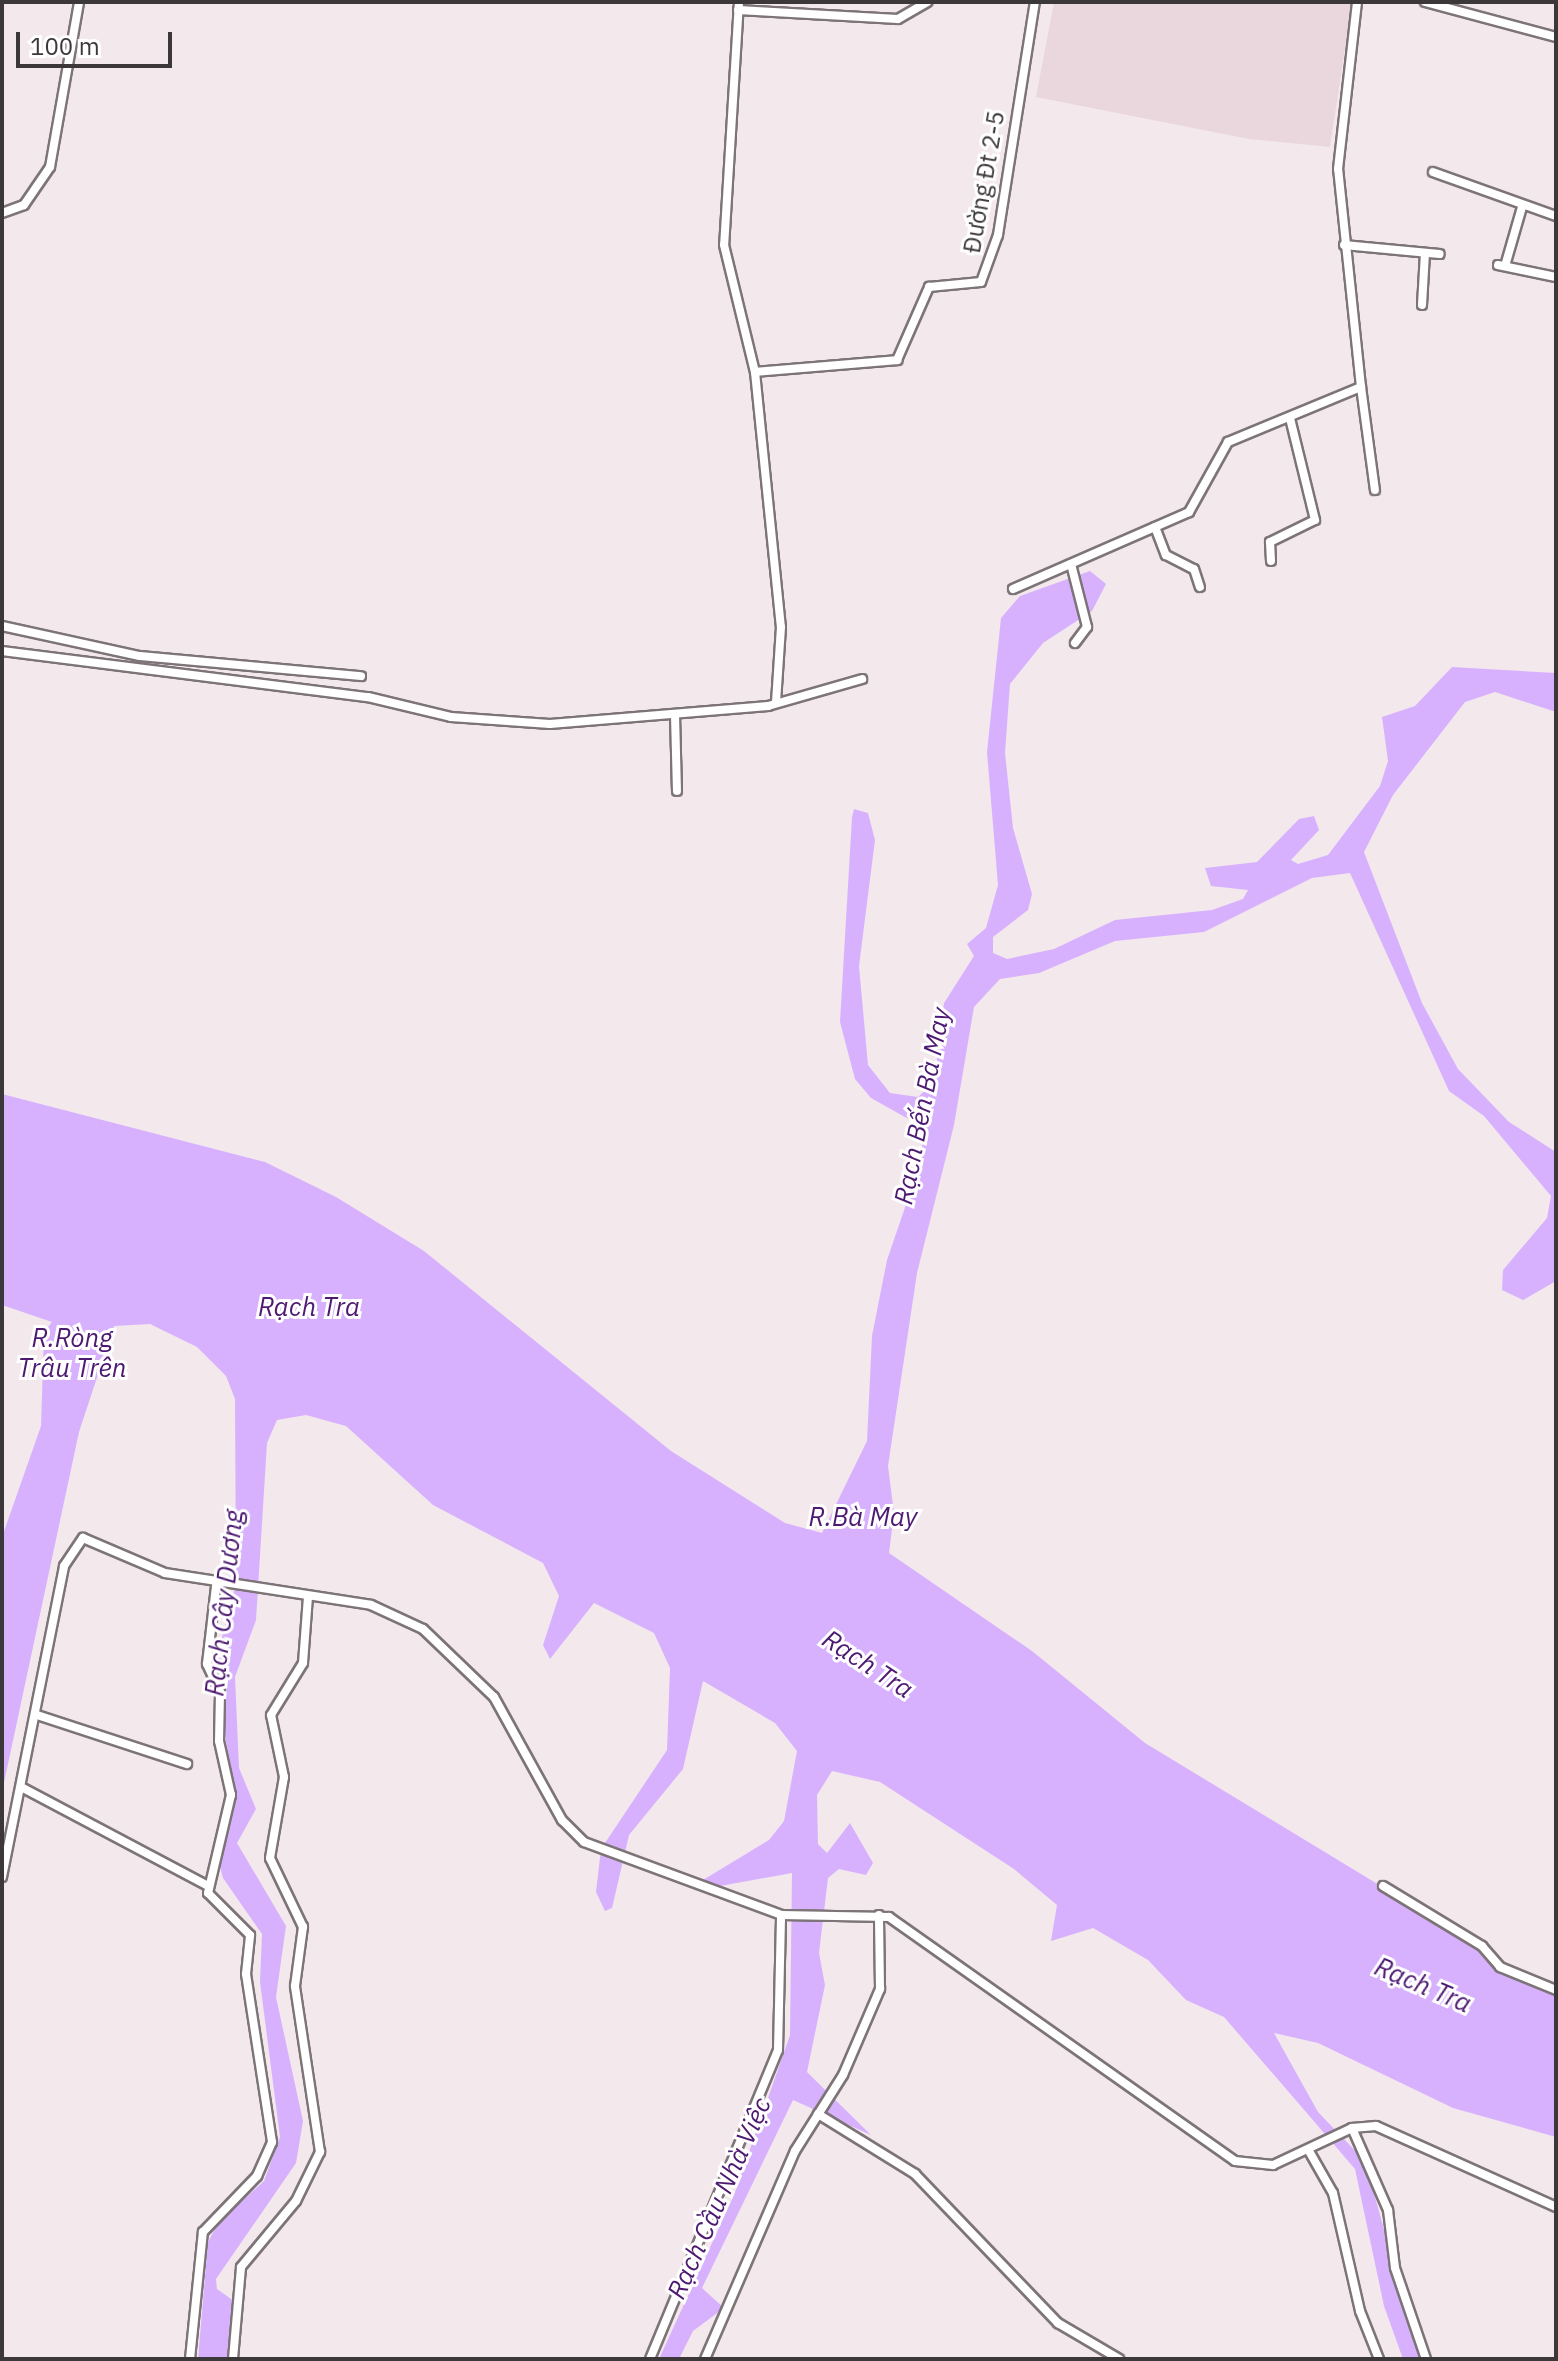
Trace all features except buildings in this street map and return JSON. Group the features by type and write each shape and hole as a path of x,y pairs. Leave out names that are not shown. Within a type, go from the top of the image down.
{"street":[{"path":"2,213 24,205 50,167 79,2"},
{"path":"776,702 781,627 755,372 724,245 738,6 898,19 927,2"},
{"name":"Đường Đt 2-5","path":"755,372 897,360 929,287 981,282 998,235 1035,2"},
{"path":"1357,2 1338,169 1344,245 1375,490"},
{"path":"1425,2 1556,37"},
{"path":"1433,172 1522,207 1556,216"},
{"path":"1522,207 1502,265 1556,277"},
{"path":"1344,245 1440,254"},
{"path":"1422,305 1425,253"},
{"path":"1013,589 1072,569 1195,504 1228,442 1361,387"},
{"path":"1271,561 1270,542 1315,520 1290,418"},
{"path":"1155,527 1166,555 1194,569 1200,587"},
{"path":"1072,569 1085,619 1075,643"},
{"path":"2,626 140,656 361,676"},
{"path":"2,651 368,697 451,717 601,726 776,702 862,679"},
{"path":"675,715 677,791"},
{"path":"2,1877 74,1542 83,1538 219,1587 371,1605 423,1629 463,1662 494,1697 562,1820 589,1845 783,1915 879,1915 1235,2161 1262,2167 1309,2151 1348,2130 1403,2133 1556,2207"},
{"path":"208,1886 231,1795 219,1741 220,1692 207,1664 219,1587"},
{"path":"233,2359 241,2267 296,2201 320,2152 295,1986 303,1927 270,1858 284,1777 271,1715 303,1663 308,1597"},
{"path":"37,1715 187,1764"},
{"path":"23,1788 208,1886 250,1935 246,1974 272,2142 257,2176 203,2232 190,2359"},
{"path":"1383,1886 1482,1946 1500,1967 1556,1990"},
{"path":"650,2359 778,2050 783,1915"},
{"path":"705,2359 795,2151 829,2097 884,1977 879,1915"},
{"path":"819,2113 915,2174 1058,2323 1119,2359"},
{"path":"1348,2130 1388,2210 1395,2268 1426,2359"},
{"path":"1309,2151 1333,2193 1364,2326 1379,2359"}],"shaded area":[{"path":"1054,2 1352,2 1330,147 1249,139 1036,97"}],"water":[{"name":"Rạch Tra","path":"1090,571 1106,584 1092,611 1043,643 1010,684 1005,753 1013,828 1032,894 1028,910 993,937 993,953 1007,959 1054,949 1115,920 1212,910 1243,899 1248,890 1211,886 1205,868 1257,862 1299,819 1314,816 1319,830 1291,860 1298,864 1328,855 1380,786 1388,761 1382,717 1415,706 1452,667 1556,673 1556,712 1495,692 1465,702 1393,795 1364,852 1422,1003 1458,1069 1509,1122 1556,1152 1556,1281 1523,1300 1502,1290 1503,1270 1547,1218 1551,1196 1484,1116 1449,1091 1350,873 1312,878 1204,932 1115,941 1039,973 1000,979 974,1007 954,1125 917,1273 888,1466 894,1513 889,1553 1032,1651 1145,1743 1478,1945 1505,1971 1556,1992 1556,2137 1453,2108 1318,2043 1274,2033 1318,2112 1365,2161 1420,2359 1403,2359 1384,2306 1355,2169 1224,2017 1186,2000 1148,1960 1093,1928 1051,1941 1057,1905 1014,1869 880,1782 832,1771 817,1795 818,1844 827,1853 850,1823 873,1863 866,1875 839,1869 828,1878 819,1953 825,1985 807,2072 871,2135 793,2100 702,2288 724,2308 693,2331 679,2359 659,2359 734,2195 790,2035 792,1873 720,1886 703,1880 769,1840 784,1821 797,1751 775,1723 703,1681 683,1769 629,1835 612,1908 605,1911 596,1892 601,1849 667,1750 670,1668 654,1633 594,1603 550,1659 543,1645 559,1596 543,1563 433,1505 346,1426 306,1415 277,1420 267,1443 256,1620 235,1677 239,1768 256,1809 237,1843 286,1926 276,1997 303,2121 296,2163 216,2279 217,2289 234,2301 229,2359 198,2359 208,2242 218,2223 264,2181 280,2137 260,1982 262,1934 223,1878 217,1855 235,1796 214,1668 236,1583 235,1399 226,1376 197,1347 150,1324 114,1326 79,1432 2,1792 2,1537 41,1426 44,1332 52,1322 2,1305 2,1094 265,1162 336,1197 424,1251 671,1451 785,1523 822,1533 867,1441 872,1336 887,1260 923,1155 921,1126 871,1098 855,1079 840,1022 854,809 868,813 875,840 859,966 868,1065 890,1093 918,1097 934,1082 944,1003 974,956 967,944 986,928 998,885 987,752 1001,618 1020,596"}],"water label":[{"name":"Rạch Bến Bà May","path":"922,1106"},
{"name":"R.Ròng Trâu Trên","path":"72,1353"},
{"name":"R.Bà May","path":"863,1517"},
{"name":"Rạch Cây Dương","path":"224,1603"},
{"name":"Rạch Cầu Nhà Việc","path":"719,2198"}]}
